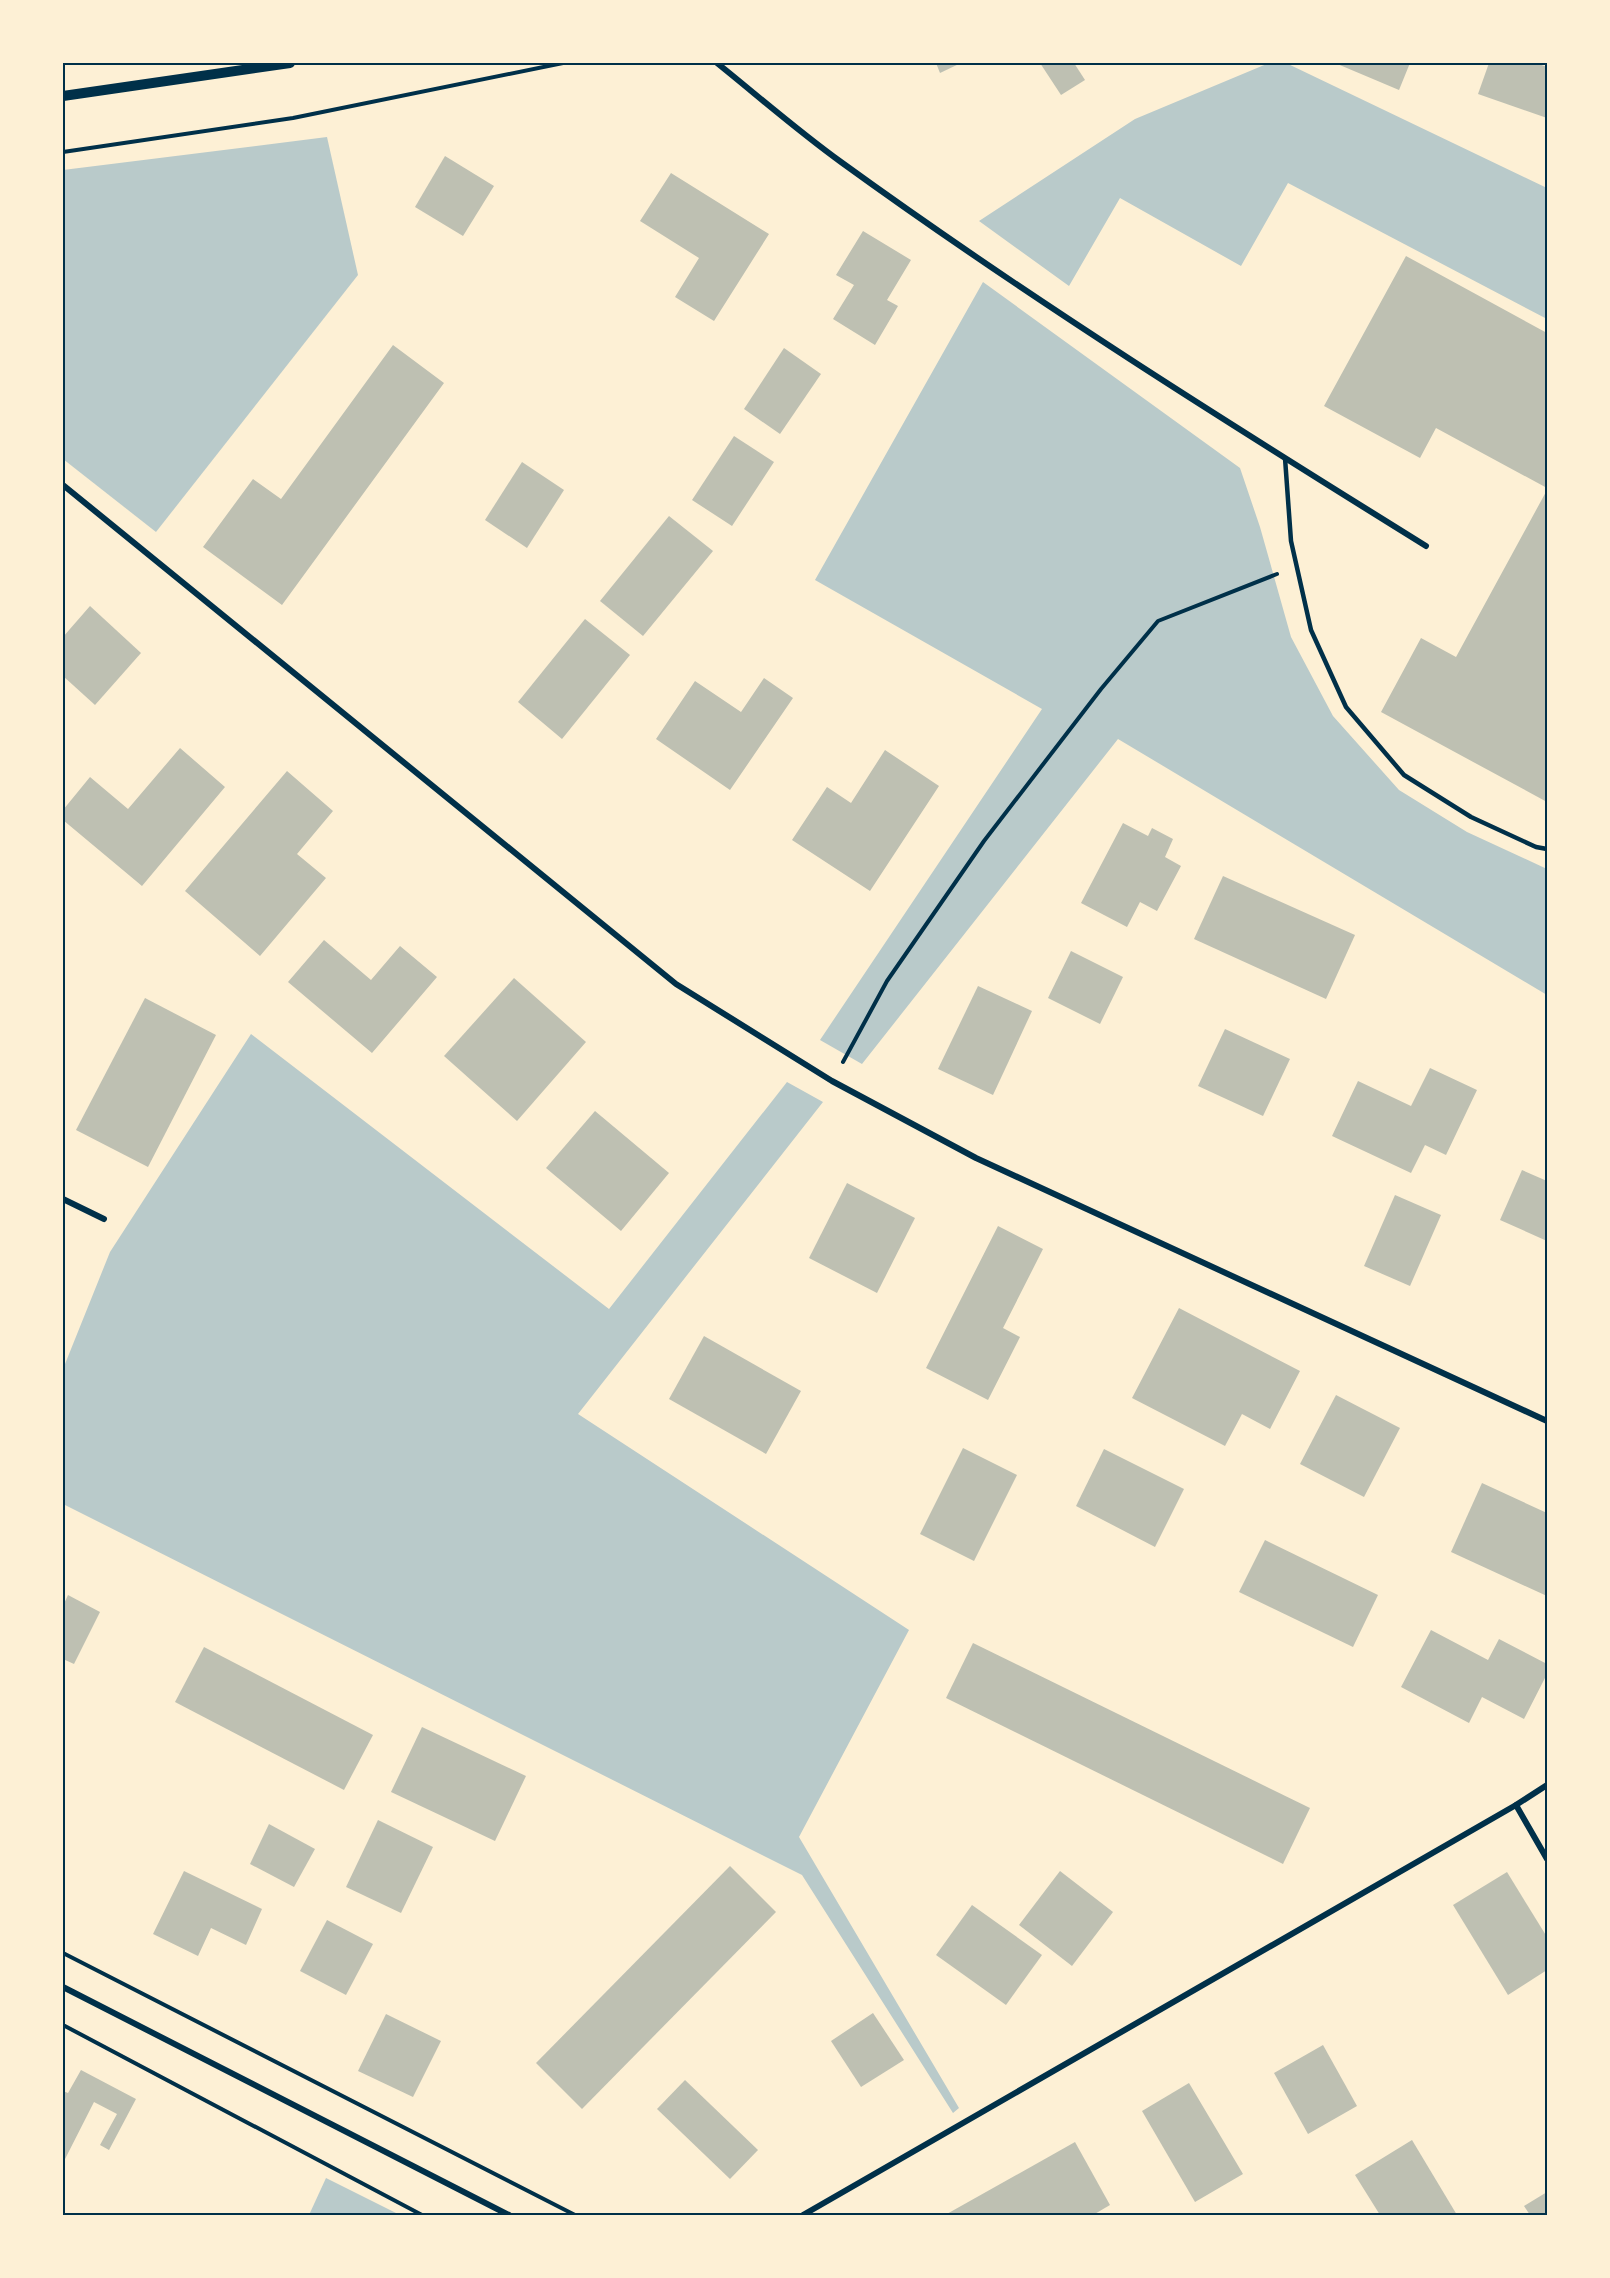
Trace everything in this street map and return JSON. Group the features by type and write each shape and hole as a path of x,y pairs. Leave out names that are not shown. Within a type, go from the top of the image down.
{"street":[{"path":"63,96 290,63"},
{"path":"717,63 839,161 1017,286 1426,546"},
{"path":"63,485 676,984 832,1081 976,1158 1547,1421"},
{"path":"63,1199 104,1220"},
{"path":"803,2215 1516,1805 1547,1785"},
{"path":"1516,1805 1547,1859"},
{"path":"63,1987 509,2215"}],"lane":[{"path":"1285,458 1291,542 1311,630 1346,707 1404,775 1471,817 1536,847 1547,849"}],"path":[{"path":"63,152 293,118 563,63"},
{"path":"832,1081 887,981 984,841 1101,689 1158,621 1296,566"},
{"path":"63,1953 575,2215"},
{"path":"63,2025 422,2215"}],"shaded area":[{"path":"1269,63 1286,63 1547,188 1547,319 1288,183 1241,266 1120,198 1069,286 979,221 1135,119"},
{"path":"327,137 358,275 156,532 63,459 63,170"},
{"path":"983,282 1240,468 1260,527 1291,637 1333,716 1399,790 1467,832 1547,869 1547,995 1118,739 862,1064 820,1040 1042,709 815,580"},
{"path":"251,1034 609,1309 787,1082 823,1102 578,1414 909,1630 799,1837 959,2108 953,2113 802,1875 63,1504 63,1369 110,1252"},
{"path":"326,2178 400,2215 309,2215"}],"building":[{"path":"936,63 961,63 940,73"},
{"path":"1040,63 1074,63 1085,80 1061,95"},
{"path":"1335,63 1410,63 1399,90"},
{"path":"1489,63 1536,63 1547,67 1547,118 1478,94"},
{"path":"445,156 494,186 463,236 415,207"},
{"path":"671,173 769,234 714,321 675,297 699,258 640,221"},
{"path":"863,231 911,260 887,300 898,306 875,345 833,319 854,285 836,275"},
{"path":"1406,256 1547,333 1547,488 1436,428 1420,458 1324,406"},
{"path":"393,345 444,383 282,605 203,547 253,479 281,499"},
{"path":"784,348 821,374 780,434 744,409"},
{"path":"734,436 774,462 732,526 692,500"},
{"path":"522,462 564,490 527,548 485,520"},
{"path":"1547,490 1547,802 1381,712 1421,638 1456,657"},
{"path":"669,516 713,551 643,636 600,601"},
{"path":"90,606 141,653 95,705 63,676 63,637"},
{"path":"585,619 630,655 562,739 518,702"},
{"path":"764,678 793,698 730,790 656,739 695,681 741,712"},
{"path":"180,748 225,787 142,886 63,820 63,810 90,777 128,809"},
{"path":"885,750 939,786 870,891 792,840 827,787 851,803"},
{"path":"287,771 333,811 297,854 326,878 260,956 185,891"},
{"path":"1123,823 1148,836 1152,828 1173,839 1165,857 1181,866 1157,911 1140,902 1127,927 1081,903"},
{"path":"1223,876 1355,935 1326,999 1194,939"},
{"path":"324,940 371,980 400,946 437,977 372,1053 288,982"},
{"path":"1071,951 1123,977 1100,1024 1048,998"},
{"path":"514,978 586,1042 517,1121 444,1056"},
{"path":"978,986 1032,1011 993,1095 938,1069"},
{"path":"145,998 216,1035 148,1167 76,1130"},
{"path":"1225,1029 1290,1059 1263,1116 1198,1086"},
{"path":"1430,1068 1477,1090 1446,1155 1425,1145 1411,1173 1332,1136 1358,1081 1411,1106"},
{"path":"595,1111 669,1173 621,1231 546,1168"},
{"path":"1522,1170 1547,1181 1547,1241 1500,1220"},
{"path":"847,1183 915,1218 877,1293 809,1258"},
{"path":"1395,1195 1441,1215 1410,1286 1364,1266"},
{"path":"998,1226 1043,1249 1003,1328 1020,1337 988,1400 926,1368"},
{"path":"1179,1308 1300,1371 1270,1429 1242,1414 1225,1446 1132,1398"},
{"path":"704,1336 801,1391 766,1454 669,1399"},
{"path":"1336,1395 1400,1428 1364,1497 1300,1464"},
{"path":"963,1448 1017,1475 974,1561 920,1534"},
{"path":"1104,1449 1184,1489 1155,1547 1076,1506"},
{"path":"1482,1483 1547,1513 1547,1596 1451,1552"},
{"path":"1265,1540 1378,1595 1353,1647 1239,1592"},
{"path":"68,1595 100,1612 74,1664 63,1659 63,1606"},
{"path":"1431,1630 1488,1660 1499,1639 1547,1664 1547,1674 1524,1719 1482,1697 1469,1723 1401,1687"},
{"path":"973,1643 1310,1808 1283,1864 946,1698"},
{"path":"204,1647 373,1735 344,1790 175,1702"},
{"path":"422,1727 526,1776 495,1841 391,1792"},
{"path":"378,1820 433,1847 401,1913 346,1887"},
{"path":"269,1824 315,1849 294,1887 250,1864"},
{"path":"730,1866 776,1912 582,2109 536,2063"},
{"path":"184,1871 262,1909 246,1945 211,1928 198,1956 153,1934"},
{"path":"1060,1871 1113,1912 1072,1966 1019,1925"},
{"path":"1507,1872 1547,1937 1547,1970 1508,1995 1453,1905"},
{"path":"972,1905 1042,1955 1006,2005 936,1955"},
{"path":"327,1920 373,1944 346,1995 300,1971"},
{"path":"873,2013 904,2060 861,2087 831,2041"},
{"path":"386,2014 441,2041 413,2097 358,2071"},
{"path":"1323,2045 1357,2106 1308,2134 1274,2073"},
{"path":"81,2070 136,2099 109,2150 100,2145 117,2114 94,2102 63,2163 63,2091 68,2093"},
{"path":"685,2080 758,2150 730,2179 657,2109"},
{"path":"1189,2083 1243,2174 1195,2202 1142,2111"},
{"path":"1412,2140 1457,2215 1380,2215 1355,2175"},
{"path":"1075,2142 1110,2205 1093,2215 945,2215"},
{"path":"1547,2192 1547,2215 1530,2215 1524,2206"}]}
